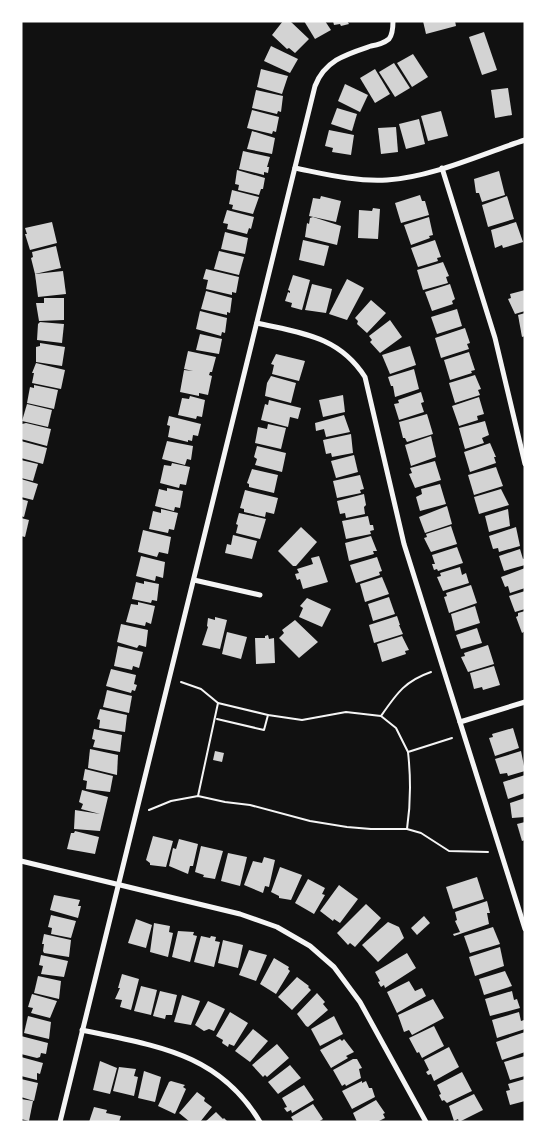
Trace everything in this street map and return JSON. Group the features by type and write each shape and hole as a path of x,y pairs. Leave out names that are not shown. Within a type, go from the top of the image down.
{"street":[{"path":"60,1122 315,86 322,72 333,61 383,43 390,38 393,21"},
{"path":"295,168 375,180 401,178 442,168 525,140"},
{"path":"442,168 492,325 525,464"},
{"path":"257,323 331,343 353,360 365,377 404,544 525,929"},
{"path":"194,580 260,596"},
{"path":"460,722 525,702"},
{"path":"21,861 261,921 277,927 310,946 339,973 360,1002 426,1122"},
{"path":"82,1030 166,1049 194,1060 232,1085 261,1122"}],"path":[{"path":"381,716 399,690 414,678 431,672"},
{"path":"181,682 201,689 219,703 268,716 302,720 346,712 381,716 400,734 408,752 412,780 407,829"},
{"path":"198,796 219,703"},
{"path":"216,718 264,730 268,716"},
{"path":"408,752 452,738"},
{"path":"149,810 171,801 198,796 250,805 310,821 346,827 371,830 407,829 421,833 449,851 488,852"}],"building":[{"path":"283,21 290,21 309,39 295,53 272,35"},
{"path":"304,21 325,21 331,30 315,39"},
{"path":"333,21 347,21 349,24 334,25"},
{"path":"423,21 455,21 456,26 426,34"},
{"path":"484,32 497,70 482,75 469,37"},
{"path":"271,46 298,59 290,73 264,61"},
{"path":"413,54 428,77 412,87 397,63"},
{"path":"394,63 410,88 395,97 379,72"},
{"path":"261,69 288,76 282,94 257,87"},
{"path":"375,69 390,94 375,103 360,78"},
{"path":"345,84 368,95 360,112 338,101"},
{"path":"508,88 512,115 495,118 491,90"},
{"path":"256,90 283,96 281,112 278,111 277,114 252,108"},
{"path":"337,108 357,114 352,131 331,124"},
{"path":"252,110 279,117 276,132 273,131 272,134 247,128"},
{"path":"441,111 448,136 428,141 421,116"},
{"path":"419,119 425,144 406,149 399,124"},
{"path":"396,127 398,152 381,154 378,128"},
{"path":"329,130 354,135 351,155 332,152 333,148 325,146"},
{"path":"252,131 275,138 272,154 247,149"},
{"path":"243,151 270,157 268,173 264,172 264,175 239,169"},
{"path":"237,170 265,178 259,195 238,190 239,185 235,184"},
{"path":"499,171 505,195 482,202 479,193 476,193 474,179"},
{"path":"232,190 259,197 253,214 232,209 233,205 229,204"},
{"path":"420,195 422,201 425,201 429,215 401,223 395,203"},
{"path":"321,196 341,201 336,222 309,216 313,198 320,199"},
{"path":"507,196 514,219 488,227 482,205"},
{"path":"373,208 380,209 378,239 358,238 359,210 372,211"},
{"path":"227,210 254,217 247,234 227,229 228,224 223,223"},
{"path":"429,217 433,235 411,245 404,225"},
{"path":"310,218 341,226 337,245 305,237 307,223 309,224"},
{"path":"52,222 57,243 30,250 25,228"},
{"path":"516,222 523,242 495,248 491,230"},
{"path":"225,232 248,238 245,254 221,249"},
{"path":"303,240 329,246 324,266 299,260"},
{"path":"435,240 441,257 437,258 438,261 418,267 411,248"},
{"path":"56,246 61,268 35,274 31,258 33,257 32,252"},
{"path":"219,251 244,257 239,275 214,269"},
{"path":"443,262 449,276 446,277 448,283 423,290 417,270"},
{"path":"206,269 239,277 236,293 232,292 232,295 206,289 208,280 203,279"},
{"path":"63,271 66,294 38,297 35,274"},
{"path":"293,275 310,280 302,310 291,307 292,303 285,301 288,292 290,293 288,290"},
{"path":"347,279 364,288 347,320 329,314"},
{"path":"312,284 332,289 326,313 305,310"},
{"path":"450,284 455,299 452,301 453,304 432,311 425,292"},
{"path":"525,290 525,311 515,314 508,299 511,298 510,294"},
{"path":"206,291 232,298 230,313 227,312 227,315 201,309"},
{"path":"44,298 64,298 64,320 39,321 36,303 44,303"},
{"path":"371,300 386,313 367,333 357,324 358,321 355,318"},
{"path":"457,309 462,326 437,334 431,317"},
{"path":"200,311 227,318 225,333 222,332 221,336 196,329"},
{"path":"525,313 525,336 522,337 518,315"},
{"path":"390,320 402,337 380,353 370,342 372,340 369,336"},
{"path":"40,322 64,324 62,343 37,340"},
{"path":"465,328 470,343 467,344 469,349 441,358 435,338"},
{"path":"200,334 222,339 219,354 196,350"},
{"path":"40,343 65,347 62,366 36,362 36,347 40,346"},
{"path":"410,346 416,365 390,374 382,355"},
{"path":"188,351 216,357 209,375 212,376 208,395 199,393 199,396 180,392 184,370 193,371 184,369"},
{"path":"469,352 475,370 450,380 444,360"},
{"path":"276,354 305,361 299,381 272,374 274,365 271,364"},
{"path":"36,363 65,370 61,389 32,383 34,373 32,373"},
{"path":"414,369 419,389 395,397 388,377"},
{"path":"475,375 481,389 478,390 480,395 455,403 449,383"},
{"path":"271,376 296,383 291,403 265,396 267,383"},
{"path":"34,385 58,390 54,409 27,403 30,387 34,388"},
{"path":"421,392 424,412 399,420 394,404 399,403 398,400"},
{"path":"343,395 345,412 323,417 319,400"},
{"path":"190,396 205,400 202,417 197,416 196,419 178,415 182,398 189,399"},
{"path":"479,397 484,414 477,416 478,420 459,426 452,406"},
{"path":"269,400 301,408 298,419 290,417 288,427 261,420 265,404 268,405"},
{"path":"27,404 52,410 48,427 22,421"},
{"path":"427,414 433,434 407,442 403,438 399,422"},
{"path":"344,415 350,432 326,437 324,429 316,431 315,423"},
{"path":"169,416 201,424 198,436 193,435 192,441 188,440 188,442 168,437"},
{"path":"485,421 489,435 482,438 484,443 465,449 459,428"},
{"path":"22,424 51,429 47,446 21,439"},
{"path":"268,424 286,428 281,449 255,443 258,427 267,429"},
{"path":"351,434 353,453 332,457 331,453 326,454 323,440"},
{"path":"431,436 436,457 411,466 405,445"},
{"path":"21,441 47,448 43,464 21,458"},
{"path":"167,441 193,446 191,460 187,459 185,465 162,459"},
{"path":"490,443 496,463 470,472 464,452"},
{"path":"257,446 286,453 282,472 255,465 257,459 254,457"},
{"path":"354,455 358,472 336,478 331,461"},
{"path":"21,460 38,464 33,481 21,478"},
{"path":"435,461 441,480 415,488 409,474 412,473 410,468"},
{"path":"172,463 190,467 186,485 180,484 179,488 160,483 164,465 171,466"},
{"path":"496,467 503,486 474,495 468,475"},
{"path":"252,469 278,475 274,493 249,487 247,483"},
{"path":"360,475 364,489 360,490 361,493 337,498 333,481"},
{"path":"21,479 38,484 33,500 21,497"},
{"path":"440,484 446,504 420,511 416,497 422,494 421,489"},
{"path":"167,488 183,491 180,508 175,507 174,511 155,506 159,489 167,491"},
{"path":"501,489 509,505 479,514 474,497"},
{"path":"245,490 278,498 274,514 266,512 265,517 244,512 244,509 240,508"},
{"path":"364,494 365,514 346,518 345,513 340,514 337,501"},
{"path":"21,499 28,501 24,517 21,516"},
{"path":"447,506 452,524 425,533 419,517"},
{"path":"161,509 178,513 174,530 169,529 168,533 149,529 153,511 161,513"},
{"path":"508,509 510,526 489,532 485,516"},
{"path":"239,513 266,519 260,539 236,533"},
{"path":"368,516 374,530 370,531 371,534 346,539 342,521"},
{"path":"21,518 29,520 25,537 21,536"},
{"path":"451,526 457,544 431,552 424,538 427,537 426,534"},
{"path":"301,527 317,542 296,566 293,566 278,551"},
{"path":"516,527 520,546 499,552 498,548 493,549 489,536"},
{"path":"143,530 171,537 168,554 159,552 157,557 138,552"},
{"path":"233,535 257,541 252,559 225,553 227,544 231,545"},
{"path":"371,536 377,551 373,551 374,554 349,561 345,543"},
{"path":"457,547 463,563 438,571 434,570 432,555"},
{"path":"520,549 523,559 525,558 525,565 504,571 499,556"},
{"path":"141,556 165,562 163,578 156,576 155,581 136,576"},
{"path":"319,556 328,582 303,589 300,579 297,580 295,574 299,573 297,569 313,564 311,558"},
{"path":"377,557 382,571 379,572 380,575 356,583 350,565"},
{"path":"460,567 462,575 466,573 469,583 443,591 437,577 441,576 440,573"},
{"path":"525,568 525,588 510,593 501,577"},
{"path":"382,577 389,594 365,602 360,584"},
{"path":"144,581 159,584 157,601 152,600 151,603 132,599 136,582 144,584"},
{"path":"471,585 477,603 449,613 444,597 447,596 446,593"},
{"path":"525,591 525,609 515,612 509,596"},
{"path":"389,597 395,614 373,621 368,604"},
{"path":"307,598 331,609 322,627 299,617 303,608 300,606"},
{"path":"138,602 155,606 151,624 146,622 145,626 126,622 131,604 138,605"},
{"path":"475,606 480,623 455,631 451,614"},
{"path":"525,611 525,631 522,633 516,617 518,613"},
{"path":"397,616 403,634 374,643 369,625"},
{"path":"215,617 227,620 220,649 202,645 208,627 208,618 215,620"},
{"path":"295,620 318,642 299,658 279,638 284,633 282,630"},
{"path":"121,624 148,630 146,647 139,645 137,648 117,642"},
{"path":"477,628 482,643 461,649 456,635"},
{"path":"227,632 247,637 241,659 222,654"},
{"path":"268,635 269,639 274,638 275,663 256,664 255,638 265,638"},
{"path":"402,636 409,650 405,651 406,654 382,662 377,644"},
{"path":"488,645 494,664 468,672 461,657 465,656 464,653"},
{"path":"118,646 143,652 139,668 133,666 132,670 114,666"},
{"path":"494,666 500,685 483,690 482,687 474,689 470,673"},
{"path":"111,669 136,675 135,691 132,690 131,693 106,686"},
{"path":"107,690 132,696 129,713 103,707"},
{"path":"100,709 127,715 125,732 99,728 100,720 97,719"},
{"path":"513,728 519,748 495,756 489,738 493,737 492,734"},
{"path":"94,729 122,735 120,752 93,747"},
{"path":"90,749 118,755 117,775 88,768"},
{"path":"215,751 224,753 222,762 213,760"},
{"path":"521,751 525,771 508,776 507,773 500,774 495,759"},
{"path":"85,769 113,776 110,792 86,789 87,781 83,780"},
{"path":"525,775 525,793 508,799 503,782"},
{"path":"82,790 108,797 100,831 74,829 75,810 100,814 81,809 83,804 79,802"},
{"path":"525,798 525,817 512,818 510,803"},
{"path":"525,822 525,840 522,841 517,824"},
{"path":"75,831 99,837 95,854 67,849 71,833"},
{"path":"153,836 173,841 166,867 150,865 146,860"},
{"path":"179,839 198,844 193,866 190,866 188,874 169,866 173,848 176,849"},
{"path":"201,846 223,851 215,879 203,877 204,875 195,872"},
{"path":"228,853 247,857 240,886 221,881"},
{"path":"264,857 275,860 269,887 265,886 263,893 244,885 253,861 262,863"},
{"path":"280,867 302,875 291,900 279,898 271,892"},
{"path":"477,877 484,899 453,909 446,887"},
{"path":"308,879 325,888 322,894 325,895 314,914 295,903"},
{"path":"339,885 358,899 340,923 334,919 333,921 320,911"},
{"path":"54,895 80,900 78,918 50,910"},
{"path":"487,901 490,913 487,913 489,924 454,936 453,934 460,932 455,921 457,920 455,912"},
{"path":"366,904 381,918 355,947 350,943 348,945 337,933"},
{"path":"51,915 76,921 71,938 51,934 52,928 48,927"},
{"path":"424,916 430,923 417,935 411,928"},
{"path":"136,919 152,925 146,948 128,943"},
{"path":"388,922 399,927 404,938 378,962 362,945"},
{"path":"154,923 170,926 169,932 173,933 168,957 150,952"},
{"path":"493,927 500,944 470,953 464,936"},
{"path":"178,931 194,932 193,935 197,936 190,962 172,957"},
{"path":"44,934 71,940 69,957 44,953 44,944 42,944"},
{"path":"201,936 216,937 215,941 220,942 214,967 194,962"},
{"path":"223,940 243,945 238,968 218,963"},
{"path":"500,947 504,966 475,976 469,957"},
{"path":"249,950 267,955 256,981 239,975"},
{"path":"407,953 416,968 385,988 384,985 381,987 375,972"},
{"path":"41,955 68,961 64,977 41,974 43,966 39,965"},
{"path":"274,958 289,967 290,971 276,994 260,984"},
{"path":"505,971 512,986 484,995 479,979"},
{"path":"122,974 139,979 131,1010 120,1007 122,1000 115,999 120,988 118,988"},
{"path":"38,976 61,981 59,999 34,993"},
{"path":"297,977 311,990 292,1010 278,997"},
{"path":"409,981 415,991 422,988 426,996 397,1013 387,992"},
{"path":"141,986 157,990 151,1015 134,1011"},
{"path":"160,991 177,995 172,1015 166,1015 165,1019 153,1016"},
{"path":"512,991 514,1000 517,999 520,1008 490,1016 485,999"},
{"path":"317,993 325,1002 323,1004 328,1010 308,1027 297,1014"},
{"path":"32,994 57,1001 50,1018 31,1013 33,1008 28,1007"},
{"path":"182,995 200,1001 191,1025 174,1022"},
{"path":"433,999 444,1018 412,1035 409,1030 404,1032 398,1015"},
{"path":"208,1001 225,1009 214,1031 209,1029 204,1031 195,1025"},
{"path":"230,1012 248,1023 234,1046 229,1044 228,1047 216,1036"},
{"path":"519,1012 521,1021 524,1020 525,1029 497,1038 492,1020"},
{"path":"28,1016 51,1022 49,1039 24,1033"},
{"path":"334,1016 343,1034 320,1046 311,1029"},
{"path":"434,1026 444,1046 422,1058 409,1038"},
{"path":"253,1029 268,1041 250,1062 235,1051"},
{"path":"525,1032 525,1052 502,1060 496,1042"},
{"path":"21,1036 48,1043 46,1054 41,1053 37,1058 21,1054"},
{"path":"340,1039 342,1041 344,1039 354,1052 331,1068 320,1050"},
{"path":"277,1044 289,1058 267,1077 265,1075 263,1077 252,1065"},
{"path":"449,1047 459,1067 434,1081 431,1074 428,1075 426,1072 429,1070 424,1060"},
{"path":"525,1056 525,1076 510,1080 504,1062"},
{"path":"21,1057 43,1063 40,1074 37,1073 37,1080 21,1076"},
{"path":"357,1059 362,1068 359,1069 361,1078 342,1086 333,1070"},
{"path":"100,1061 117,1068 110,1094 93,1090"},
{"path":"290,1065 301,1078 278,1094 268,1082"},
{"path":"119,1067 136,1069 134,1076 138,1077 134,1096 113,1091"},
{"path":"144,1071 161,1077 155,1102 138,1098"},
{"path":"462,1072 472,1091 447,1103 442,1101 437,1085"},
{"path":"21,1079 38,1083 34,1101 21,1097"},
{"path":"525,1079 525,1101 510,1105 506,1091 510,1090 508,1084"},
{"path":"171,1081 185,1085 183,1087 186,1089 175,1114 158,1106"},
{"path":"362,1081 362,1083 366,1081 369,1088 372,1088 375,1097 352,1109 342,1091"},
{"path":"304,1085 314,1100 292,1113 291,1110 287,1112 282,1098"},
{"path":"197,1092 212,1107 200,1122 190,1122 179,1113"},
{"path":"474,1094 483,1110 459,1122 458,1119 454,1121 449,1106"},
{"path":"21,1099 33,1101 29,1121 21,1119"},
{"path":"376,1100 385,1113 383,1114 385,1118 377,1122 357,1122 353,1113"},
{"path":"313,1104 323,1119 318,1122 294,1122 291,1117"},
{"path":"94,1107 107,1110 106,1113 121,1116 119,1122 89,1122"},
{"path":"216,1112 223,1119 228,1122 205,1122"}]}
